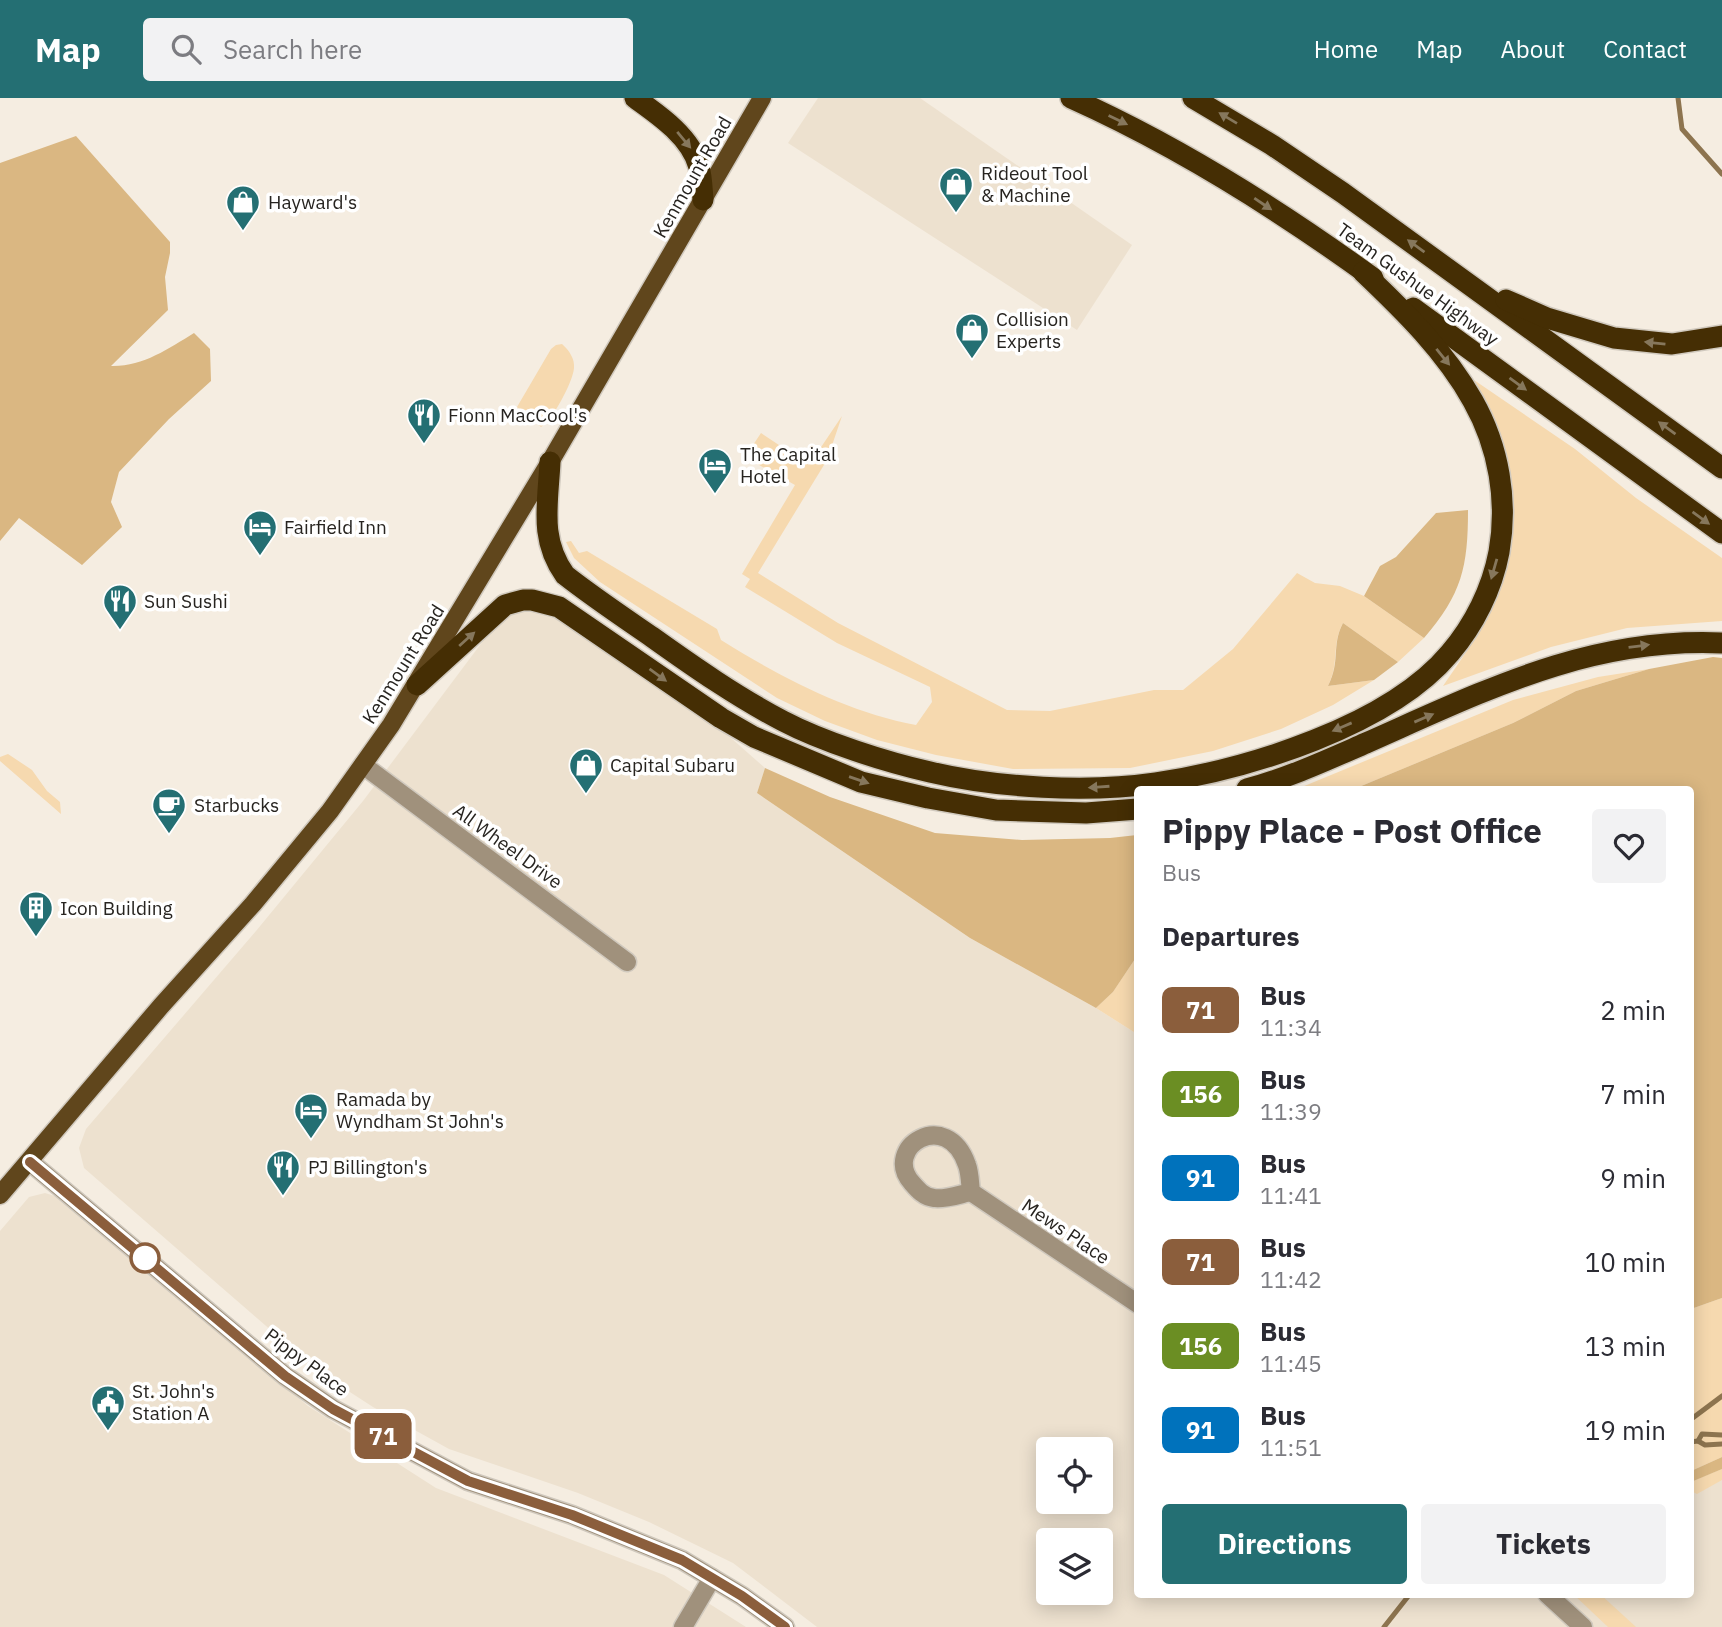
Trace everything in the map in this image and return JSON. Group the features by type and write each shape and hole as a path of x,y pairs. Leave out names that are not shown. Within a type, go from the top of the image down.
{"highway":[{"path":"635,98 671,127 687,144 700,168 703,200"},
{"name":"Team Gushue Highway","path":"1071,98 1164,142 1232,184 1363,272 1722,533"},
{"name":"Team Gushue Highway","path":"1193,98 1282,152 1722,468"},
{"path":"550,462 548,542 554,559 565,575 721,686 786,723 858,751 932,773 1006,784 1081,789 1154,783 1227,769 1297,746 1353,722 1405,693 1449,655 1468,629 1496,568 1502,534 1503,499 1498,467 1474,402 1417,325 1363,272"},
{"path":"1472,286 1548,318 1614,338 1672,344 1722,336"},
{"path":"417,685 505,605 523,600 541,601 572,614 664,680 743,731 862,782 928,798 996,810 1086,813 1134,809"},
{"path":"1255,786 1324,761 1491,688 1587,655 1635,646 1685,641 1722,643"}],"main road":[{"name":"Kenmount Road","path":"0,1195 152,1016 253,904 330,811 363,765 417,685 762,98"}],"street":[{"name":"All Wheel Drive","path":"363,765 627,962"},
{"name":"Pippy Place","path":"30,1162 285,1376 333,1409 468,1481 572,1515 682,1560 785,1627"},
{"name":"Mews Place","path":"971,1192 1134,1301"},
{"path":"683,1627 712,1578"},
{"path":"1551,1598 1583,1627"}],"shaded area":[{"path":"818,98 920,98 1132,245 1077,330 788,143"},
{"path":"76,136 170,242 165,277 168,310 111,366 144,360 194,333 210,349 211,381 169,419 119,472 111,502 122,527 82,565 19,518 0,541 0,163"},
{"path":"562,344 572,358 573,374 556,409 541,427 517,407 551,349"},
{"path":"1474,380 1575,449 1636,498 1722,558 1722,621 1627,628 1551,647 1443,686 1489,613 1505,573 1510,552 1511,515 1495,433 1489,411"},
{"path":"842,416 827,460 758,573 838,623 1007,710 1050,711 1154,690 1183,690 1233,649 1297,573 1315,583 1340,586 1364,596 1424,638 1398,662 1343,623 1337,639 1334,669 1328,686 1374,680 1333,705 1281,729 1213,751 1130,768 1013,769 936,755 877,740 825,721 777,698 600,582 574,558 566,542 571,541 579,553 587,551 717,629 721,640 790,680 865,711 916,725 932,702 930,687 837,643 745,587 750,579 742,574 795,485 745,457 761,433 809,465"},
{"path":"1468,510 1466,548 1460,579 1447,607 1424,638 1364,596 1380,566 1396,557 1436,513"},
{"path":"530,608 551,614 587,633 625,666 714,723 765,768 757,793 970,938 1134,1032 1134,1598 1694,1598 1694,1481 1722,1469 1722,1627 817,1627 733,1563 649,1522 578,1493 449,1449 373,1407 319,1372 84,1168 79,1148 86,1129 256,931 363,801 492,629 513,611"},
{"path":"1343,623 1398,662 1374,680 1328,686 1334,669 1337,639"},
{"path":"1713,657 1722,658 1722,1298 1694,1308 1694,786 1361,786 1513,723 1576,691 1649,669"},
{"path":"1649,669 1576,691 1513,723 1361,786 1304,786 1513,700 1598,677"},
{"path":"8,754 32,770 47,791 60,802 61,814 0,761 0,757"},
{"path":"765,768 830,797 935,833 1022,840 1134,835 1134,960 1113,992 1096,1008 970,938 757,793"},
{"path":"1134,960 1134,1032 1096,1008 1113,992"},
{"path":"45,1193 58,1197 308,1406 436,1488 664,1575 746,1627 0,1627 0,1231 29,1197"},
{"path":"1722,1298 1722,1457 1694,1470 1694,1308"},
{"path":"1722,1457 1722,1469 1694,1481 1694,1470"},
{"path":"1722,1469 1722,1480 1697,1494 1694,1492 1694,1480"},
{"path":"1577,1598 1604,1598 1636,1627 1608,1627"}],"waterway":[{"path":"1678,98 1682,129 1722,174"},
{"path":"1694,1417 1722,1396"},
{"path":"1694,1442 1698,1441 1702,1434 1722,1435"},
{"path":"1698,1441 1705,1445 1722,1444"},
{"path":"1384,1627 1407,1598"}],"bus line":[{"name":"71","path":"30,1162 285,1376 333,1409 468,1481 572,1515 682,1560 742,1596 785,1627"}],"place":[{"name":"Rideout Tool & Machine","path":"956,214"},
{"name":"Hayward's","path":"243,232"},
{"name":"Collision Experts","path":"972,360"},
{"name":"Fionn MacCool's","path":"424,445"},
{"name":"The Capital Hotel","path":"715,495"},
{"name":"Fairfield Inn","path":"260,557"},
{"name":"Sun Sushi","path":"120,631"},
{"name":"Capital Subaru","path":"586,795"},
{"name":"Starbucks","path":"169,835"},
{"name":"Icon Building","path":"36,938"},
{"name":"Ramada by Wyndham St John's","path":"311,1140"},
{"name":"PJ Billington's","path":"283,1197"},
{"name":"St. John's Station A","path":"108,1432"}]}
